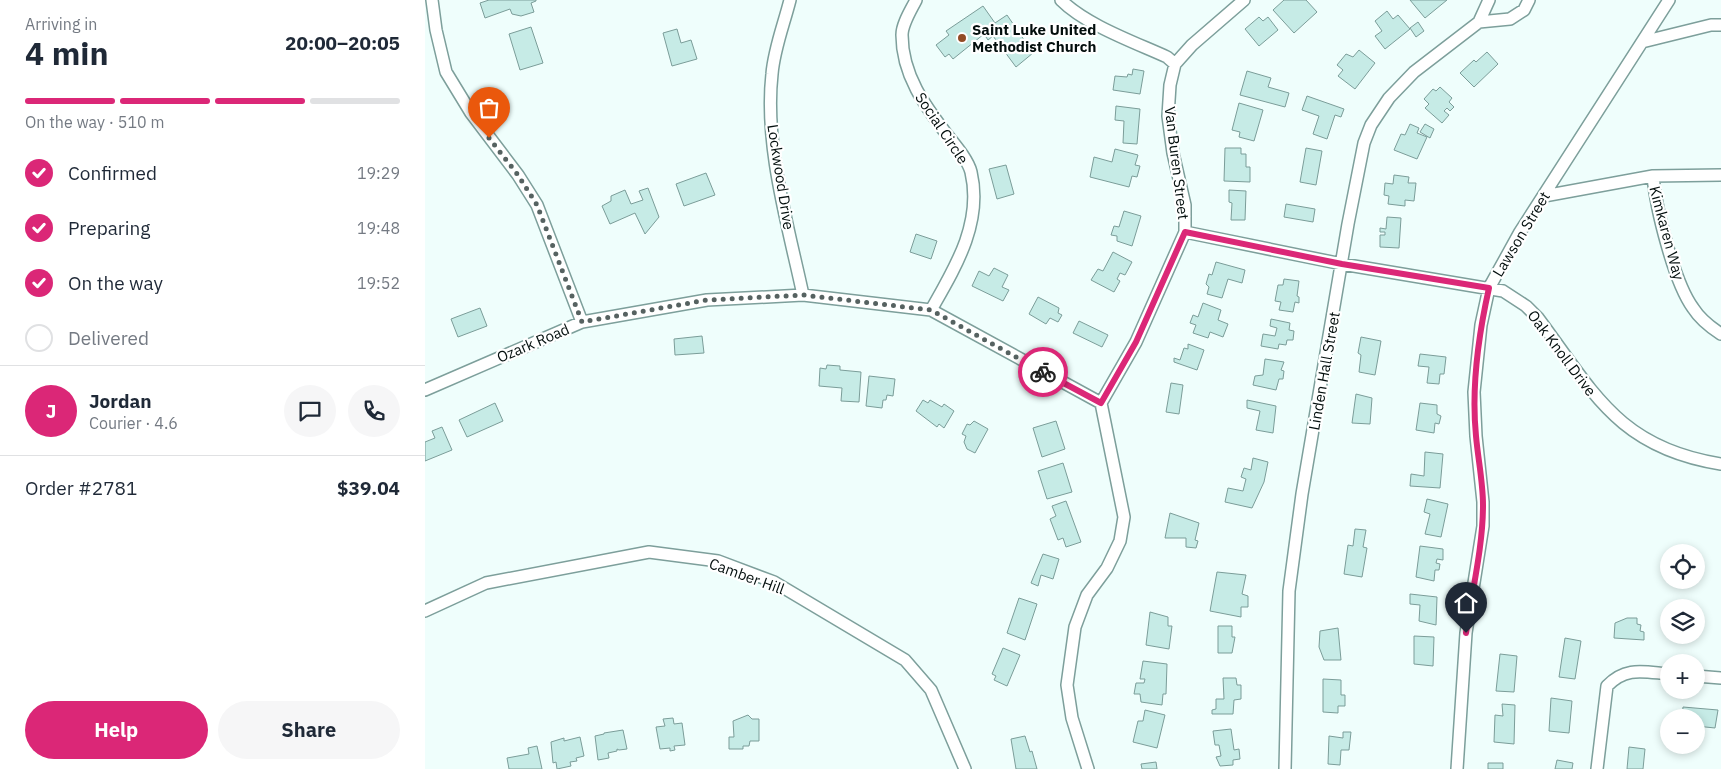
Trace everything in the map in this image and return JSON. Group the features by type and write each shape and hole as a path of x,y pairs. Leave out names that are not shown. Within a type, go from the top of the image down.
{"street":[{"path":"432,0 436,30 446,72 471,113 518,175 537,205 582,322"},
{"name":"Lockwood Drive","path":"790,0 771,73 771,128 784,207 803,295"},
{"name":"Social Circle","path":"916,0 902,34 907,70 921,100 957,147 970,170 973,190 970,230 962,256 931,310"},
{"path":"1061,0 1069,8 1167,57 1175,64"},
{"name":"Van Buren Street","path":"1101,403 1136,342 1185,232 1185,205 1173,153 1168,116 1170,86 1175,64 1192,45 1244,0"},
{"name":"Linden Hall Street","path":"1285,769 1289,591 1302,494 1364,142 1371,125 1389,98 1414,72 1479,22 1489,0"},
{"path":"1479,22 1510,19 1524,10 1529,0"},
{"name":"Lawson Street","path":"1457,769 1466,633 1483,526 1483,502 1476,436 1474,392 1481,326 1489,288 1520,232 1669,0"},
{"path":"1642,42 1711,24 1721,25"},
{"path":"1544,196 1653,176 1721,175"},
{"name":"Kimkaren Way","path":"1653,176 1655,194 1679,283 1692,308 1706,324 1721,334"},
{"name":"Oak Knoll Drive","path":"1185,232 1342,264 1503,291 1532,312 1598,400 1633,432 1652,444 1677,454 1721,464"},
{"name":"Ozark Road","path":"425,390 582,322 707,300 803,295 931,310 1101,403"},
{"path":"1088,769 1072,718 1067,685 1075,627 1087,595 1107,568 1120,541 1124,516 1101,403"},
{"name":"Camber Hill","path":"425,611 486,583 649,552 718,561 774,582 905,660 931,690 965,769"},
{"path":"1597,769 1607,686 1616,676 1627,671 1660,673"},
{"path":"1705,677 1721,678"}],"building":[{"path":"489,0 536,1 531,3 534,12 521,16 512,14 510,9 485,18 480,3"},
{"path":"1284,0 1306,0 1317,12 1294,33 1273,10"},
{"path":"1410,0 1447,0 1425,18"},
{"name":"Saint Luke United Methodist Church","path":"983,6 995,23 1007,15 1033,53 1016,67 993,36 988,40 984,34 953,59 949,54 945,57 936,45 949,35 946,31"},
{"path":"1387,11 1393,19 1398,15 1410,29 1385,49 1375,36 1382,31 1375,21"},
{"path":"1259,17 1263,21 1268,17 1278,30 1259,46 1245,29"},
{"path":"1418,22 1424,31 1416,37 1410,28"},
{"path":"531,27 543,63 520,70 509,34"},
{"path":"677,29 681,43 691,40 697,59 672,66 663,33"},
{"path":"1359,50 1375,63 1355,89 1338,76 1343,70 1337,65 1346,54 1353,57"},
{"path":"1487,52 1498,64 1474,87 1460,73 1474,60 1476,62"},
{"path":"1133,69 1144,71 1140,94 1113,90 1115,76 1127,77 1128,74 1132,75"},
{"path":"1247,71 1271,78 1268,87 1289,93 1285,107 1240,95"},
{"path":"1440,87 1452,98 1449,102 1454,107 1450,111 1447,108 1444,111 1449,115 1442,123 1425,108 1429,104 1424,99 1433,89 1436,91"},
{"path":"1307,96 1344,109 1341,117 1335,115 1327,139 1313,134 1319,116 1302,110"},
{"path":"1239,103 1263,110 1254,141 1239,137 1240,132 1232,130"},
{"path":"1116,106 1140,109 1137,144 1123,143 1124,121 1115,120"},
{"path":"1410,124 1419,128 1417,133 1427,137 1417,159 1394,150 1401,134 1405,135"},
{"path":"1425,124 1434,129 1430,138 1420,132"},
{"path":"1225,148 1241,148 1241,154 1246,154 1246,167 1250,167 1250,182 1224,181"},
{"path":"1306,148 1322,151 1316,185 1300,182"},
{"path":"1115,149 1138,155 1135,165 1140,166 1137,177 1132,176 1129,187 1090,177 1094,157 1112,162"},
{"path":"1006,165 1014,194 997,199 989,169"},
{"path":"706,173 715,195 684,206 676,184"},
{"path":"1394,175 1409,177 1408,183 1416,183 1414,201 1405,200 1405,206 1388,204 1389,196 1384,195 1385,183 1393,184"},
{"path":"648,188 659,217 645,234 635,213 610,224 602,206 611,201 611,196 625,190 631,204 643,200 639,191"},
{"path":"1229,190 1246,191 1245,220 1231,220 1232,203 1229,202"},
{"path":"1286,204 1315,209 1313,222 1284,217"},
{"path":"1124,211 1141,216 1132,246 1117,241 1117,236 1111,235 1114,226 1119,227"},
{"path":"1387,217 1401,218 1399,248 1380,247 1380,235 1385,235 1385,232 1380,232 1380,228 1386,229"},
{"path":"916,234 937,241 931,259 910,252"},
{"path":"1113,252 1132,262 1125,275 1120,273 1117,279 1120,281 1114,292 1091,280 1098,269 1103,271"},
{"path":"1216,262 1245,270 1242,283 1228,279 1222,298 1207,294 1209,287 1206,284 1209,274 1212,275"},
{"path":"994,268 1008,275 1002,287 1009,290 1003,301 972,286 979,271 989,276"},
{"path":"1284,279 1299,281 1297,296 1299,297 1299,303 1295,302 1293,312 1279,310 1281,302 1275,301 1278,285 1283,285"},
{"path":"1038,297 1059,308 1058,313 1062,315 1058,322 1050,318 1046,324 1029,314"},
{"path":"1203,303 1221,310 1218,320 1228,324 1223,337 1210,332 1208,338 1193,333 1196,325 1190,323 1193,315 1198,317"},
{"path":"480,308 487,326 458,337 451,319"},
{"path":"1271,319 1290,323 1289,330 1294,331 1293,340 1287,340 1286,345 1279,344 1278,349 1261,346 1263,334 1275,336 1277,328 1270,326"},
{"path":"1079,321 1108,335 1102,347 1073,333"},
{"path":"702,336 704,353 675,355 674,339"},
{"path":"1361,337 1381,341 1375,375 1359,372 1361,355 1358,353"},
{"path":"1188,344 1204,350 1197,370 1174,362 1174,358 1180,360 1184,348 1188,349"},
{"path":"1420,354 1446,357 1444,374 1440,374 1439,384 1427,383 1429,367 1418,366"},
{"path":"1265,359 1284,362 1281,370 1284,371 1283,379 1279,379 1276,390 1253,385 1255,376 1263,375"},
{"path":"827,365 840,366 840,370 861,372 859,402 841,401 842,388 819,386 820,368 826,369"},
{"path":"869,376 895,379 893,396 887,395 886,400 883,400 882,408 866,406"},
{"path":"1171,383 1183,385 1179,414 1166,412"},
{"path":"1356,394 1372,398 1370,424 1352,423"},
{"path":"923,400 928,403 930,400 942,407 944,404 954,411 944,428 939,424 937,427 916,411"},
{"path":"1247,400 1276,406 1273,433 1256,430 1260,411 1247,408"},
{"path":"495,403 503,421 467,437 459,420"},
{"path":"1420,403 1437,405 1437,414 1441,416 1439,424 1435,423 1434,433 1416,430"},
{"path":"974,421 988,429 975,453 967,449 964,442 966,436 962,434 967,424 970,425"},
{"path":"1056,421 1065,449 1042,457 1033,428"},
{"path":"442,427 452,450 425,461 425,442 435,438 432,431"},
{"path":"1425,452 1443,454 1440,488 1410,486 1411,474 1424,476"},
{"path":"1253,458 1268,462 1264,482 1252,508 1225,502 1228,488 1243,491 1246,479 1241,477 1244,468 1251,470"},
{"path":"1063,463 1072,492 1047,499 1038,471"},
{"path":"1427,499 1448,504 1441,537 1425,534 1430,514 1424,512"},
{"path":"1066,501 1081,542 1066,547 1063,538 1058,540 1050,519 1056,516 1052,506"},
{"path":"1170,513 1199,523 1195,540 1198,541 1196,548 1186,547 1186,538 1165,538"},
{"path":"1355,529 1366,530 1363,547 1367,548 1362,577 1344,574 1348,545 1353,546"},
{"path":"1420,546 1443,549 1443,560 1437,559 1436,563 1440,564 1439,570 1435,570 1434,581 1416,577"},
{"path":"1043,554 1059,559 1053,579 1041,575 1038,586 1031,583"},
{"path":"1217,572 1246,575 1242,594 1248,596 1248,607 1241,607 1241,617 1210,611"},
{"path":"1410,594 1437,597 1436,625 1419,621 1420,605 1410,604"},
{"path":"1019,598 1037,604 1025,640 1007,633"},
{"path":"1150,612 1168,617 1168,626 1172,626 1169,649 1146,645"},
{"path":"1627,618 1637,618 1637,624 1641,625 1640,631 1644,632 1644,640 1614,638 1615,623"},
{"path":"1218,626 1232,626 1232,637 1235,637 1232,653 1218,653"},
{"path":"1338,628 1341,660 1324,660 1319,647 1320,631"},
{"path":"1414,636 1434,637 1433,666 1414,664"},
{"path":"1565,638 1581,641 1575,679 1559,677"},
{"path":"1003,648 1020,655 1007,686 994,680 996,676 992,674"},
{"path":"1500,654 1517,656 1514,692 1496,691"},
{"path":"1143,661 1167,664 1166,694 1163,694 1162,705 1141,702 1140,694 1134,694 1136,683 1144,683 1145,679 1140,679"},
{"path":"1223,678 1236,678 1237,685 1241,685 1241,699 1234,700 1233,714 1212,714 1212,710 1216,709 1216,699 1224,699"},
{"path":"1323,679 1341,680 1341,695 1345,695 1345,706 1338,706 1338,713 1323,712"},
{"path":"1551,698 1572,701 1569,733 1549,731"},
{"path":"1502,704 1515,705 1514,744 1494,742 1495,715 1503,716"},
{"path":"1683,707 1718,710 1715,728 1705,727 1705,709 1683,709"},
{"path":"1145,710 1165,715 1157,748 1133,742 1138,721 1143,721"},
{"path":"748,715 752,719 759,719 759,741 750,741 749,746 743,746 743,749 729,749 729,737 734,737 733,721"},
{"path":"673,718 674,724 682,723 685,745 674,746 675,750 670,751 670,748 660,749 656,727 665,726 663,719"},
{"path":"1231,729 1234,750 1239,749 1240,759 1233,760 1233,765 1220,766 1216,757 1221,756 1219,745 1215,745 1213,731"},
{"path":"623,730 627,749 617,749 617,751 608,753 609,758 598,760 595,736"},
{"path":"1343,732 1351,732 1349,750 1341,750 1340,765 1328,764 1329,736 1343,738"},
{"path":"1025,736 1037,769 1016,769 1011,739"},
{"path":"580,737 584,756 576,758 577,761 570,762 571,766 557,769 556,762 553,763 551,742 564,738 564,741"},
{"path":"537,746 542,769 509,769 507,758 529,754 528,748"},
{"path":"1629,747 1645,749 1643,769 1627,769"},
{"path":"1557,760 1573,763 1572,769 1555,769"},
{"path":"1156,762 1157,769 1142,769 1141,764"},
{"path":"1488,763 1503,763 1503,769 1488,769"}],"way so far":[{"path":"489,138 518,175 537,205 582,322 707,300 803,295 931,310 1043,372"}],"place":[{"name":"Saint Luke United Methodist Church","path":"962,38"}],"route":[{"path":"1043,372 1101,403 1136,342 1185,232 1342,264 1489,288 1481,326 1474,392 1476,436 1483,502 1483,526 1466,633"}]}
